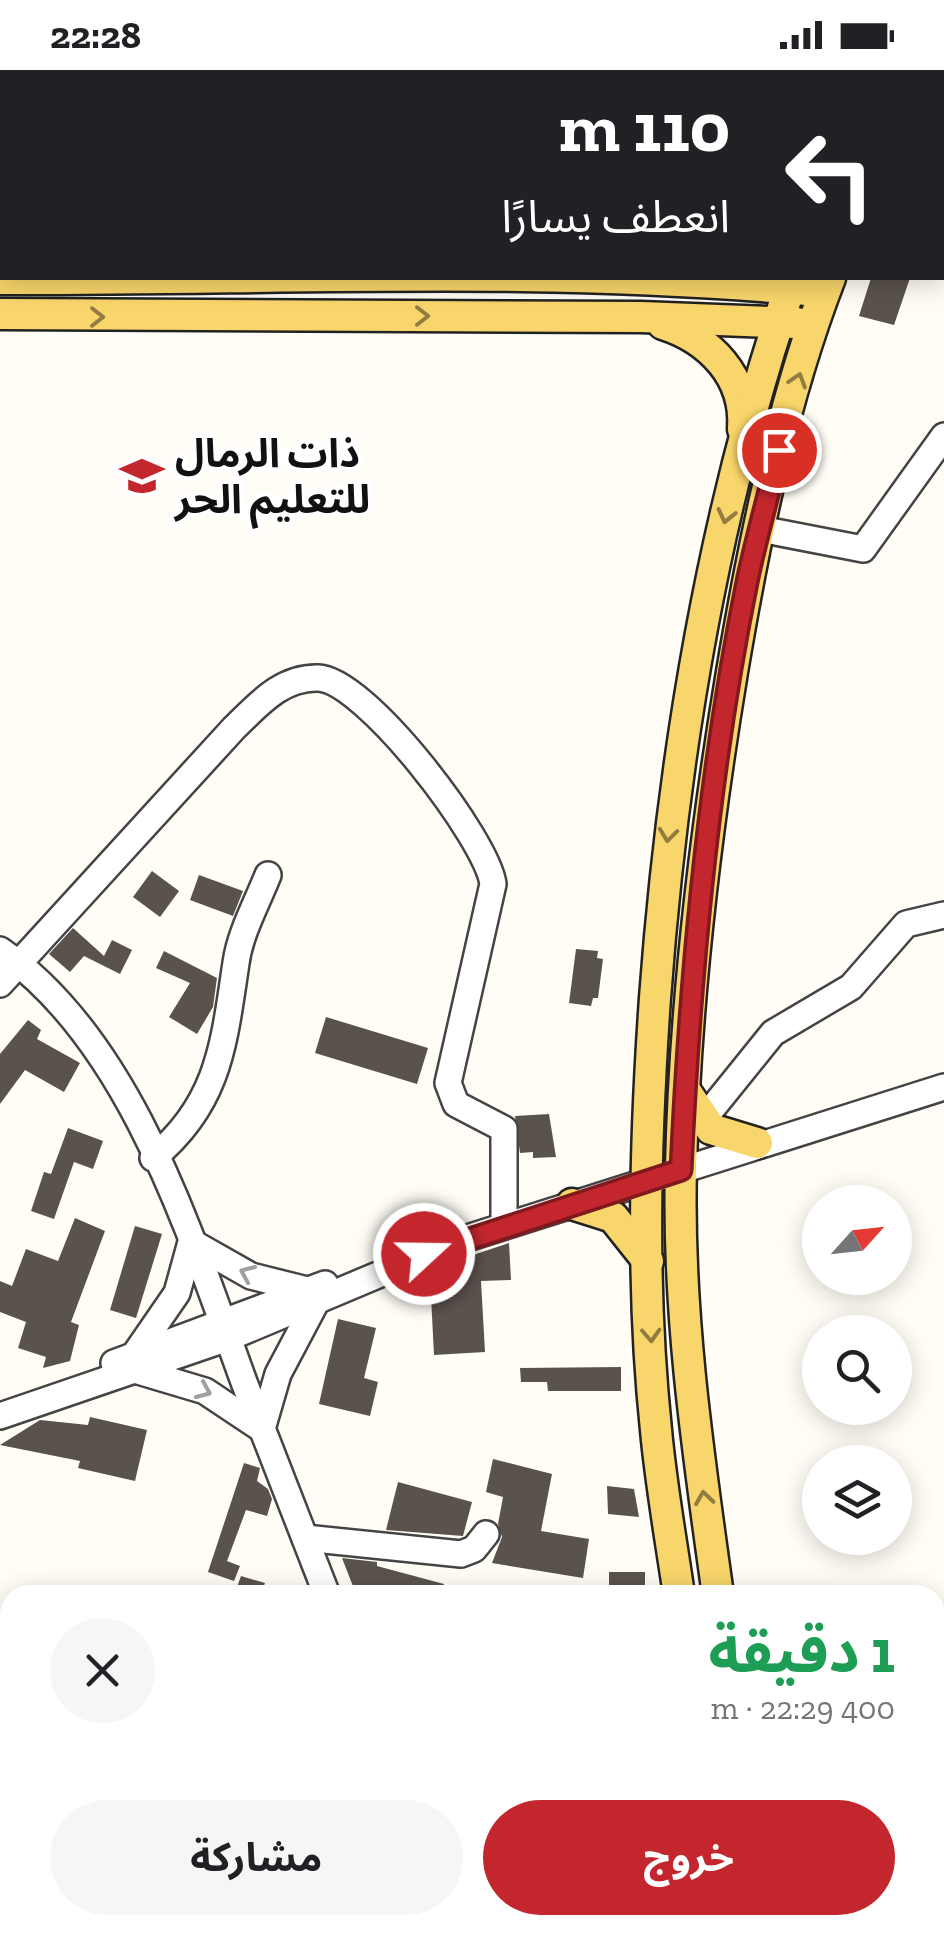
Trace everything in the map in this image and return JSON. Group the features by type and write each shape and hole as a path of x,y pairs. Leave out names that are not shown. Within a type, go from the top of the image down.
{"main road":[{"path":"673,280 827,285 760,530 720,748 688,1024 681,1170 689,1387 717,1585"},
{"path":"678,1585 656,1428 646,1180 667,841 709,587 736,476 792,283"},
{"path":"0,314 641,317 779,320 814,326"},
{"path":"641,317 702,341 723,360 744,414 736,476"},
{"path":"686,1092 702,1121 726,1137 757,1143"},
{"path":"572,1204 612,1217 648,1261"}],"street":[{"path":"760,530 863,549 944,436"},
{"path":"0,984 11,957 274,690 293,682 334,680 364,701 392,731 478,844 492,872 493,884 448,1083 456,1104 498,1122 504,1129 504,1226"},
{"path":"154,1158 188,1127 205,1097 233,1003 240,944 268,875"},
{"path":"702,1121 773,1033 851,987 906,924 944,915"},
{"path":"11,957 56,998 101,1056 154,1158 191,1242 323,1585"},
{"path":"0,1416 504,1226 944,1087"},
{"path":"191,1242 252,1276 312,1297"},
{"path":"136,1363 176,1294 191,1242"},
{"path":"262,1428 278,1374 312,1297"},
{"path":"136,1363 205,1391 262,1428"},
{"path":"305,1538 390,1543 461,1554 474,1548 486,1534"}],"building":[{"path":"870,280 909,280 894,325 859,316"},
{"path":"152,871 179,891 160,917 133,897"},
{"path":"199,875 243,891 233,916 190,900"},
{"path":"73,928 104,956 112,940 132,950 120,974 84,956 70,972 49,954"},
{"path":"576,949 598,951 597,958 603,959 598,998 593,998 591,1006 569,1003"},
{"path":"164,951 217,978 213,1007 197,1034 169,1017 190,983 156,968"},
{"path":"326,1017 428,1048 417,1084 315,1053"},
{"path":"28,1020 41,1030 37,1039 80,1063 64,1092 25,1070 0,1104 0,1054"},
{"path":"549,1114 556,1157 533,1158 533,1152 520,1153 515,1116"},
{"path":"68,1128 103,1141 93,1169 74,1162 54,1219 31,1211 44,1172 51,1174"},
{"path":"75,1218 105,1231 71,1322 79,1325 70,1361 43,1368 46,1357 18,1348 26,1322 0,1312 0,1281 12,1286 26,1249 58,1261"},
{"path":"135,1226 162,1234 136,1318 110,1310"},
{"path":"509,1243 511,1280 481,1281 485,1352 434,1355 430,1277 449,1276 449,1263"},
{"path":"338,1319 376,1328 364,1378 378,1382 370,1416 319,1404"},
{"path":"621,1367 621,1391 548,1391 547,1382 521,1382 520,1368"},
{"path":"90,1417 147,1430 135,1481 78,1468 80,1461 0,1445 40,1420 88,1425"},
{"path":"493,1459 552,1474 541,1531 589,1539 583,1578 492,1563 502,1537 498,1524 503,1497 486,1492"},
{"path":"244,1463 260,1468 257,1481 268,1489 272,1499 267,1516 246,1510 227,1561 240,1566 234,1581 208,1572"},
{"path":"398,1482 472,1502 463,1536 386,1530"},
{"path":"607,1486 634,1489 639,1517 608,1514"},
{"path":"342,1558 377,1562 377,1566 444,1584 444,1585 352,1585"},
{"path":"609,1572 645,1572 645,1585 609,1585"},
{"path":"241,1576 265,1583 264,1585 238,1585"}],"place":[{"name":"ذات الرمال للتعليم الحر","path":"142,476"}],"route":[{"path":"424,1254 681,1170 688,1024 720,748 747,582 779,450"}]}
